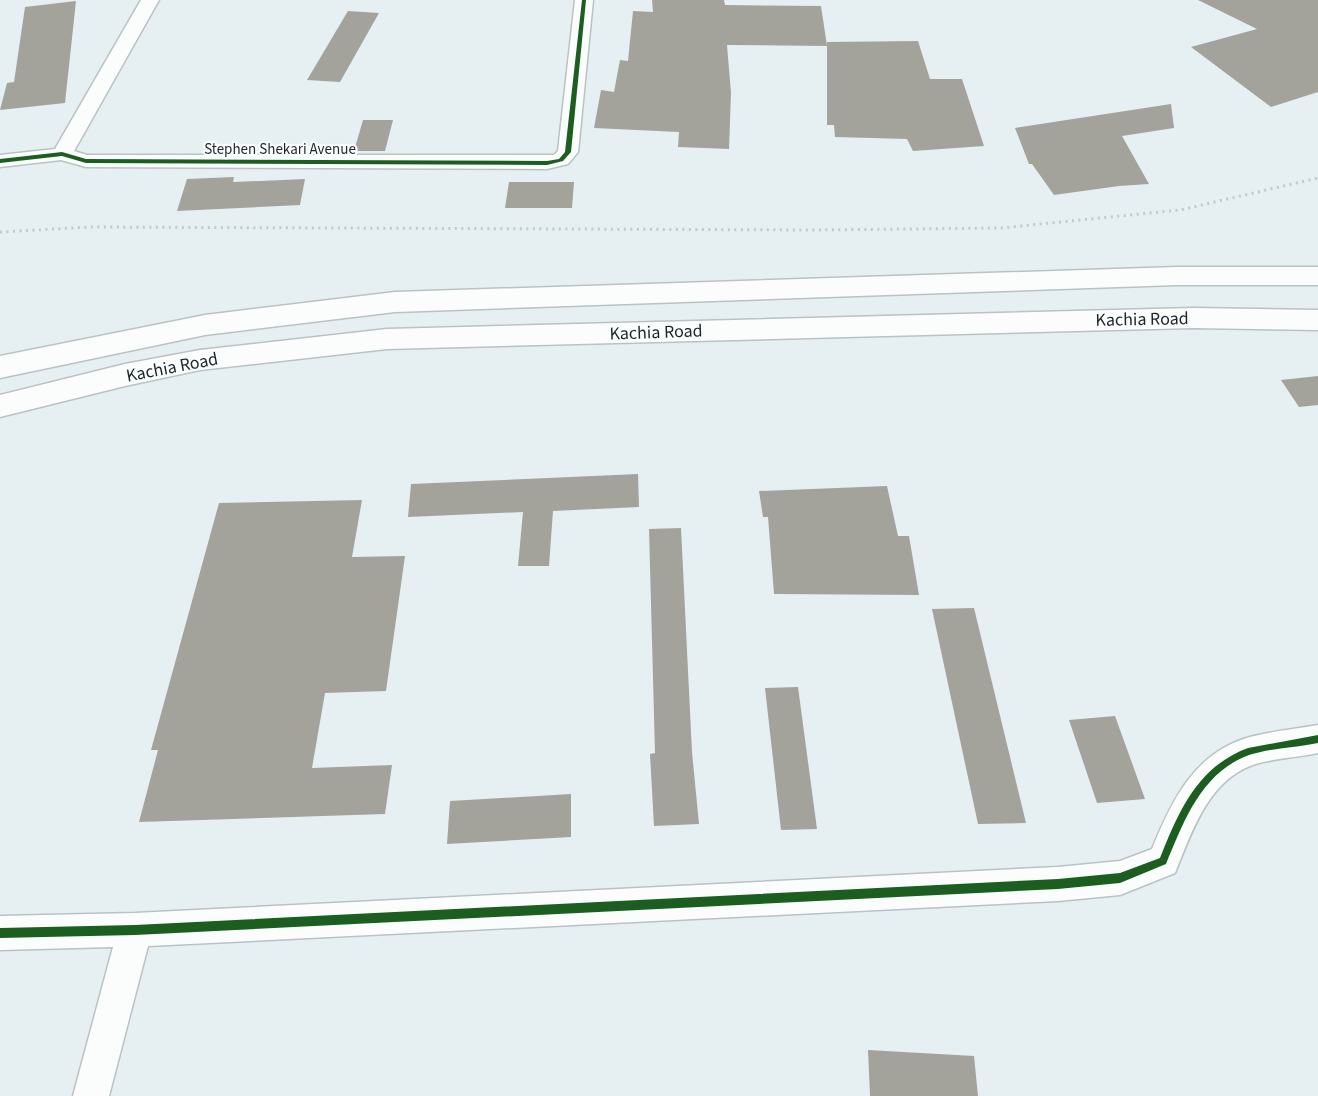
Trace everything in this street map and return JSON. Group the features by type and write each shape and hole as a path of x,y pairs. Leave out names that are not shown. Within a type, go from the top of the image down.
{"main road":[{"name":"Kachia Road","path":"0,367 112,342 205,325 395,302 1177,276 1318,276"},
{"name":"Kachia Road","path":"0,406 111,378 200,360 298,347 387,339 1193,318 1318,320"}],"street":[{"path":"62,154 150,0"},
{"name":"Stephen Shekari Avenue","path":"0,161 62,154 86,162 547,163 561,160 568,152 584,0"},
{"path":"0,933 135,930 1058,884 1120,878 1162,861 1186,803 1207,778 1241,755 1318,739"},
{"path":"91,1096 135,930"}],"building":[{"path":"652,0 724,0 725,5 821,6 827,46 727,45 731,93 729,149 678,147 679,132 594,128 601,90 614,92 620,60 628,61 633,11 653,12"},
{"path":"1198,0 1318,0 1318,92 1271,107 1191,47 1257,29"},
{"path":"76,1 65,103 0,110 7,83 14,82 25,7"},
{"path":"348,11 379,13 340,82 307,80"},
{"path":"918,41 930,79 962,79 984,146 913,151 907,139 835,137 834,125 827,125 827,42"},
{"path":"1171,104 1174,128 1122,136 1149,184 1054,195 1032,164 1029,164 1015,128"},
{"path":"363,120 393,120 385,151 354,151"},
{"path":"234,177 233,182 305,179 300,205 177,211 187,179"},
{"path":"509,182 574,182 572,208 505,208"},
{"path":"1318,376 1318,405 1299,407 1281,380"},
{"path":"638,474 639,507 553,511 549,566 518,566 523,512 408,517 411,484"},
{"path":"887,486 898,536 909,536 919,595 774,594 768,517 763,517 759,491"},
{"path":"362,500 352,557 405,556 386,691 325,693 312,768 392,765 385,814 139,822 158,750 151,750 219,503"},
{"path":"681,528 692,752 699,824 654,826 650,754 655,753 649,529"},
{"path":"974,608 1026,823 978,824 932,609"},
{"path":"798,687 817,829 781,830 765,688"},
{"path":"1115,716 1145,799 1097,803 1069,720"},
{"path":"571,794 571,837 447,844 450,801"},
{"path":"868,1050 974,1056 978,1096 870,1096"}],"railway":[{"path":"0,232 90,227 813,230 1001,228 1180,210 1318,178"}],"cycle path":[{"path":"0,161 62,154 86,161 547,163 561,160 568,152 584,0"},
{"path":"0,933 135,930 1058,884 1120,878 1163,861 1191,800 1200,787 1224,764 1248,752 1318,739"}]}
